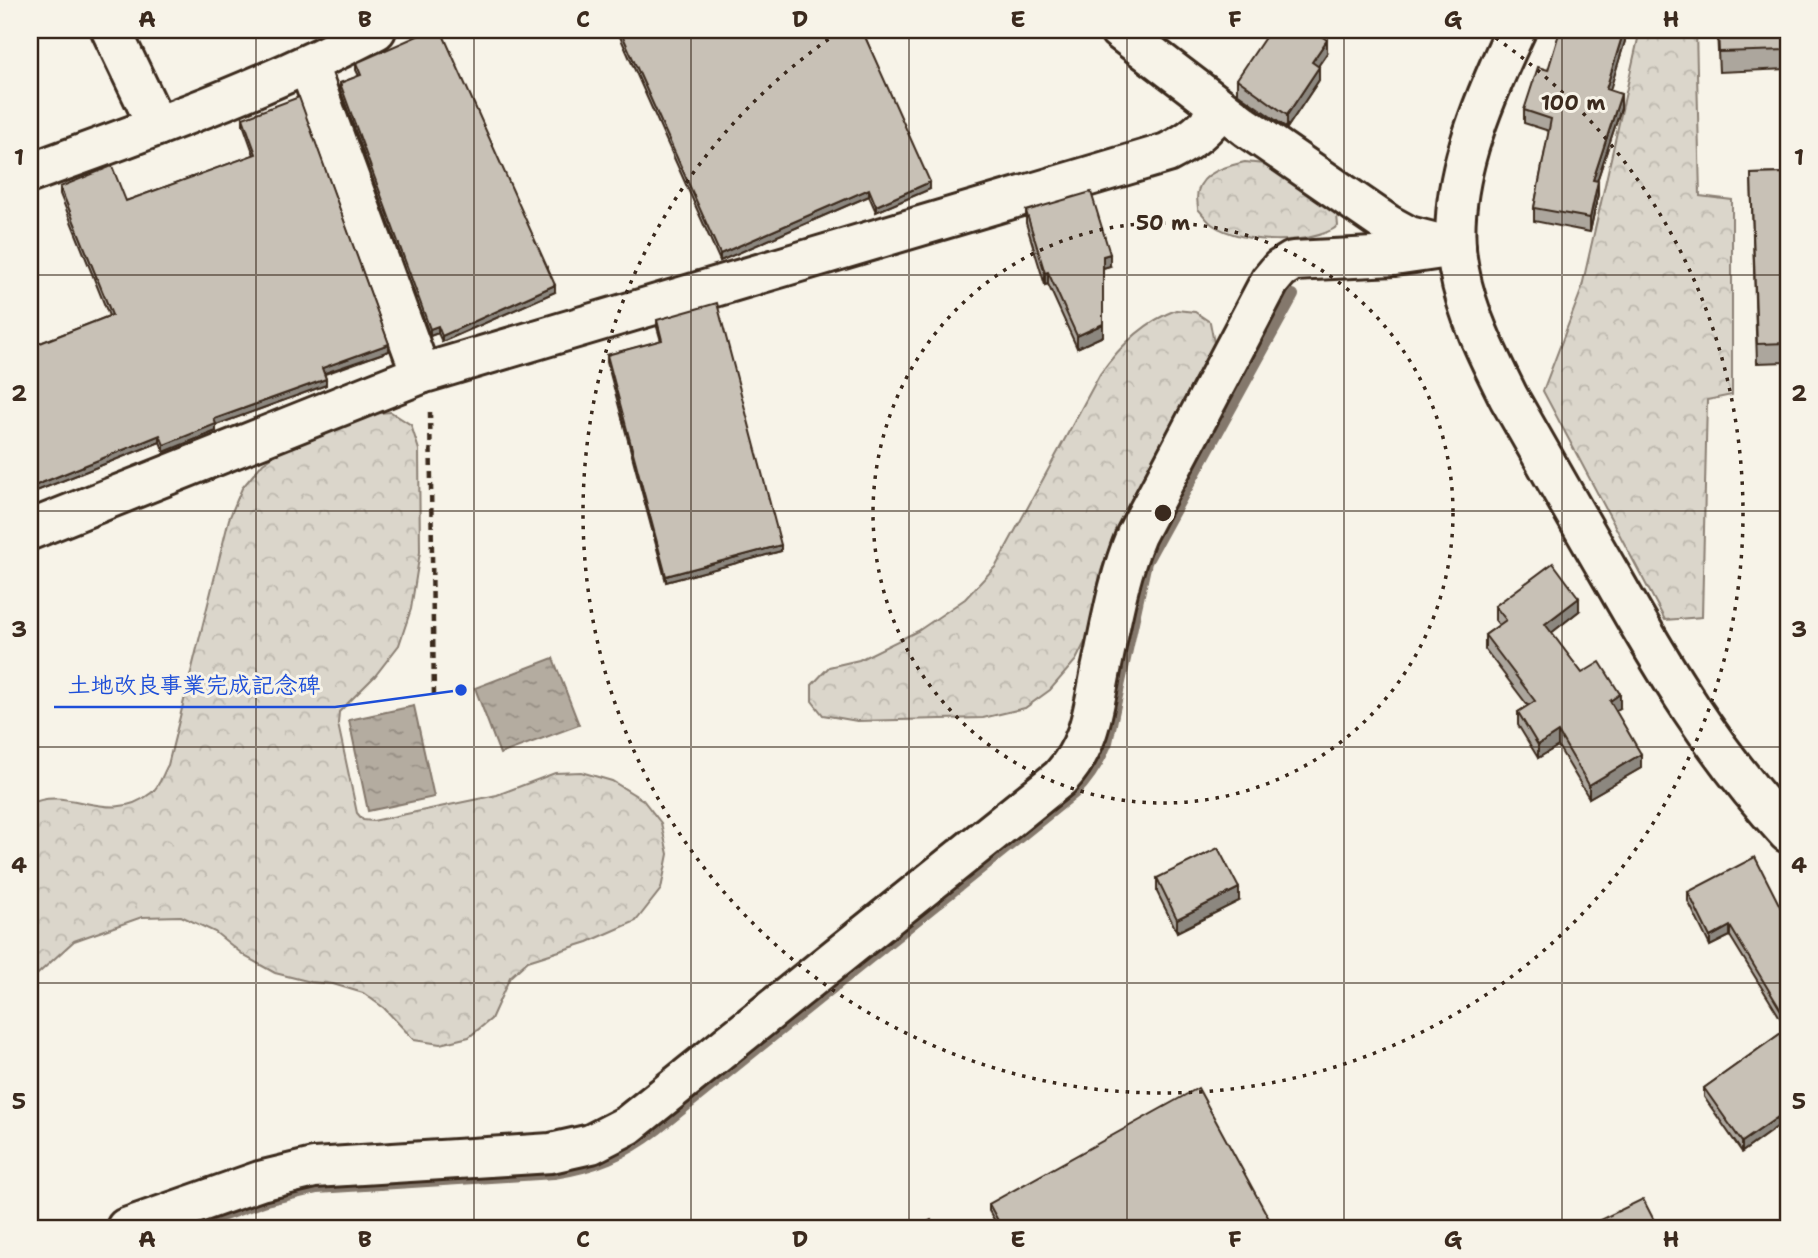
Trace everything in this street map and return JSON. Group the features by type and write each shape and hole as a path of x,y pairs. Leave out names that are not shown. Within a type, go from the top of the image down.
{"street":[{"path":"111,30 157,126"},
{"path":"30,173 257,88 376,30"},
{"path":"1119,30 1221,108 1387,224 1409,236 1456,247"},
{"path":"1516,30 1477,121 1457,202 1456,247 1459,270 1472,314 1509,398 1673,683 1705,732 1788,833"},
{"path":"308,65 421,374"},
{"path":"30,530 421,374 1167,153 1198,135 1221,108"},
{"path":"126,1228 260,1181 314,1168 572,1150 610,1136 645,1113 1072,766 1087,736 1121,577 1131,545 1270,281 1280,269 1293,261 1308,259 1394,256 1456,247"}],"path":[{"path":"421,374 430,411 434,698"}],"green space":[{"path":"1640,30 1696,30 1700,196 1732,200 1732,395 1707,400 1702,617 1665,620 1543,391 1581,291"},
{"path":"1245,162 1264,164 1282,173 1328,205 1337,215 1338,226 1311,237 1276,240 1241,236 1213,225 1198,209 1197,195 1201,184 1217,170"},
{"path":"1176,310 1195,312 1210,322 1214,343 1117,526 1101,571 1087,638 1076,660 1050,690 1025,708 983,718 857,721 823,715 812,701 812,685 829,667 859,660 918,631 965,599 996,566 1100,374 1134,336 1153,321"},
{"path":"391,412 411,425 419,450 420,552 411,609 399,645 375,676 339,712 338,724 357,813 363,820 373,821 497,795 555,773 581,772 612,781 643,800 661,823 668,854 661,889 636,921 588,942 528,961 510,977 491,1019 469,1037 440,1044 414,1040 384,1008 363,993 333,984 311,982 275,973 246,957 215,932 181,916 142,917 74,941 30,981 30,804 44,799 59,799 120,806 135,802 154,791 168,765 229,519 242,488 263,463 291,444 365,414"}],"water":[{"path":"553,658 579,725 500,754 475,688"},
{"path":"414,706 434,797 368,811 349,720"}],"building":[{"path":"431,30 441,30 555,285 442,336 438,326 430,329 340,83 361,75 356,63"},
{"path":"620,30 862,30 930,182 876,206 869,189 720,254"},
{"path":"1270,30 1312,30 1327,40 1312,62 1319,67 1287,115 1237,79"},
{"path":"1560,30 1624,30 1606,89 1621,94 1593,180 1598,181 1590,218 1534,208 1551,119 1524,110 1538,67 1548,70"},
{"path":"1718,30 1788,30 1788,50 1719,52"},
{"path":"299,97 389,344 322,368 326,379 214,419 216,424 164,445 160,435 34,486 30,474 30,347 112,315 60,187 112,166 126,201 256,154 243,118"},
{"path":"30,123 34,137 30,139"},
{"path":"1788,173 1788,343 1757,344 1751,174"},
{"path":"1091,192 1110,254 1103,256 1103,324 1077,336 1048,272 1045,273 1026,211"},
{"path":"717,303 781,545 666,576 607,355 662,340 657,320"},
{"path":"1553,563 1579,598 1545,624 1582,673 1600,662 1620,694 1610,701 1641,754 1589,785 1558,732 1538,745 1518,712 1535,701 1485,635 1506,620 1495,606"},
{"path":"1218,848 1239,888 1177,919 1157,878"},
{"path":"1755,857 1788,922 1788,1022 1730,926 1710,937 1688,892"},
{"path":"1788,1028 1788,1110 1742,1142 1704,1088"},
{"path":"1198,1088 1274,1228 1002,1228 989,1204"},
{"path":"1643,1199 1658,1228 1603,1228 1600,1220"},
{"path":"931,1220 936,1228 916,1228"}],"waterway":[{"path":"188,1228 266,1200 317,1188 554,1173 595,1163 621,1152 657,1129 1074,793 1093,769 1107,742 1146,562 1293,295"}],"place":[{"name":"土地改良事業完成記念碑","path":"461,690"}]}
